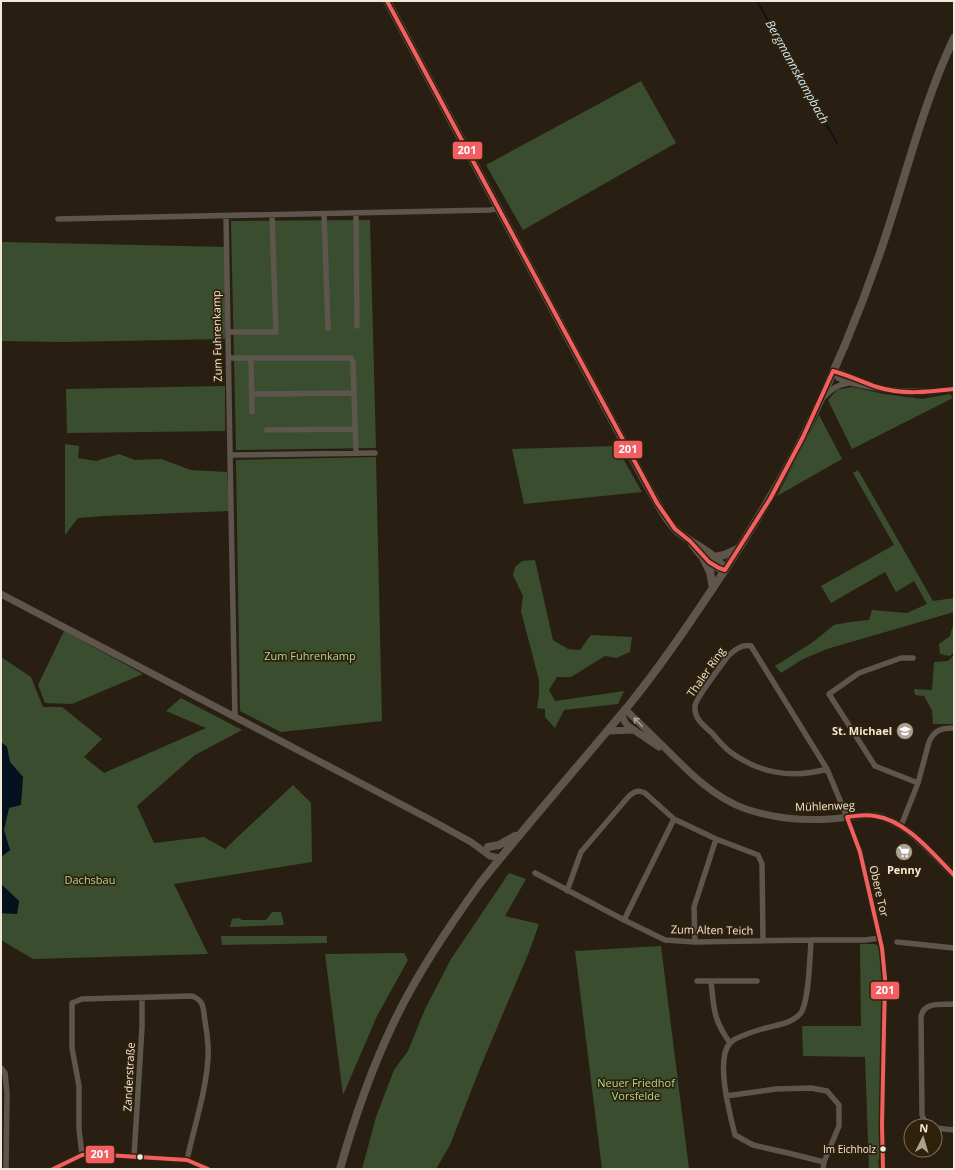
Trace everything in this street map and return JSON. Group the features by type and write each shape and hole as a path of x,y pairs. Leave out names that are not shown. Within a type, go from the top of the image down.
{"main road":[{"path":"387,1 648,487 672,525 690,542 704,559 710,572 713,588"},
{"path":"340,1169 359,1106 376,1064 394,1023 437,946 461,909 500,858 607,731 678,641 770,499 803,438 833,371 881,249 922,122 954,38"},
{"path":"690,542 714,557 721,563 725,570"},
{"path":"714,557 724,555 739,548"},
{"path":"704,559 718,569 725,570"},
{"path":"488,847 503,844 522,831"}],"street":[{"path":"58,219 490,210 498,207"},
{"path":"356,213 357,326"},
{"path":"324,214 328,328"},
{"path":"228,332 276,332 272,215"},
{"name":"Zum Fuhrenkamp","path":"226,216 235,717"},
{"path":"229,358 351,358 353,363 356,453"},
{"path":"251,358 252,412"},
{"path":"833,371 838,378 851,383 900,391 919,392 954,389"},
{"path":"833,371 843,373 878,387"},
{"path":"819,402 834,387 841,384 851,383"},
{"path":"252,394 354,393"},
{"path":"267,430 355,429"},
{"path":"230,455 375,453"},
{"path":"1,594 471,842 490,856 500,858"},
{"name":"Thaler Ring","path":"751,646 744,645 728,656 695,703 695,713 698,720 729,750 748,763 784,774 803,774 827,769"},
{"name":"Obere Tor","path":"751,646 827,769 860,852 880,938 885,979 882,1125 883,1169"},
{"path":"913,658 901,658 860,673 829,694 875,766 918,783"},
{"name":"Mühlenweg","path":"623,711 625,722 633,730 671,755"},
{"name":"Mühlenweg","path":"623,711 695,777 736,805 765,815 789,818 818,820 878,816 901,826 954,875"},
{"path":"901,826 918,783 931,736 940,729 954,728"},
{"path":"607,731 633,730"},
{"path":"567,891 581,852 634,792 639,791 645,793 674,819 716,839 758,855 762,864 763,940"},
{"path":"624,920 674,819"},
{"path":"695,942 694,907 716,839"},
{"path":"471,842 488,847 495,851 500,858"},
{"name":"Zum Alten Teich","path":"535,873 567,891 665,940 695,942 865,940 880,938"},
{"path":"811,940 806,1002 800,1014 789,1022 753,1031 730,1043 723,1058 726,1096 735,1135 753,1145 824,1162"},
{"path":"896,942 954,948"},
{"path":"697,981 756,981"},
{"path":"711,981 714,1015 721,1030 730,1043"},
{"path":"82,1155 79,1129 79,1086 72,1048 72,1003 82,999 192,996 198,998 203,1007 208,1041 208,1058 203,1091 187,1160"},
{"name":"Zanderstraße","path":"134,1157 142,1027 142,998"},
{"path":"923,1118 923,1011 926,1007 932,1005 954,1004"},
{"path":"1,1068 5,1073 7,1093 6,1169"},
{"path":"726,1096 790,1088 811,1088 827,1091 839,1105 840,1126 824,1162 823,1169"},
{"path":"943,1129 954,1130"},
{"path":"53,1169 82,1155 90,1154 187,1160 208,1169"}],"green space":[{"path":"641,81 676,143 523,230 486,165"},
{"path":"370,220 376,448 236,450 231,221"},
{"path":"1,242 228,247 225,339 62,342 1,341"},
{"path":"225,386 225,431 67,433 66,389"},
{"path":"852,387 884,394 922,399 950,394 953,398 852,449 828,400 837,390"},
{"path":"819,415 842,459 777,496"},
{"path":"65,444 79,446 78,458 96,461 119,454 135,460 161,459 191,470 227,472 229,511 78,518 65,535"},
{"path":"616,446 642,492 524,504 512,449"},
{"name":"Zum Fuhrenkamp","path":"376,457 382,721 281,732 240,711 236,460"},
{"path":"858,470 933,601 954,598 954,612 827,649 803,659 781,673 775,666 813,642 834,625 869,620 872,610 907,613 927,604 914,581 896,592 885,572 831,603 821,586 894,545 853,473"},
{"path":"535,560 553,640 568,649 580,650 591,635 632,637 630,652 616,658 605,656 571,677 557,677 549,690 555,701 624,691 618,704 564,710 555,728 545,717 545,709 537,708 539,680 521,611 523,596 513,575 515,567 522,561"},
{"path":"953,625 954,652 950,656 940,654 939,644 950,636"},
{"path":"64,631 143,674 72,704 45,703 38,685"},
{"path":"954,655 954,724 933,724 932,710 924,696 915,695 914,689 932,690 934,662 948,661"},
{"name":"Dachsbau","path":"1,657 31,677 43,707 62,707 102,739 84,757 104,773 206,728 166,711 181,698 242,730 195,755 137,806 154,843 204,837 225,849 293,785 311,803 312,862 174,884 208,954 33,959 1,940 1,913 17,914 19,901 1,884 1,857 10,850 3,830 9,808 23,777 9,761 7,747 1,742"},
{"path":"509,873 526,879 505,916 539,924 450,1145 436,1169 362,1169 376,1117 394,1070 408,1051 425,1009 451,959"},
{"path":"272,912 281,912 284,925 230,927 232,919 239,918 242,920 266,920"},
{"path":"221,936 327,936 327,943 222,945"},
{"path":"860,944 875,944 882,948 882,1148 878,1162 879,1169 869,1169 865,1057 803,1056 802,1026 861,1026"},
{"name":"Neuer Friedhof Vorsfelde","path":"661,946 689,1169 602,1169 575,951"},
{"path":"404,953 408,960 377,1016 343,1095 325,954"}],"water":[{"path":"1,742 7,747 10,762 23,777 21,805 9,808 4,830 10,850 1,857"},
{"path":"1,884 19,901 17,914 1,913"}],"waterway":[{"name":"Bergmannskampbach","path":"757,1 837,143"}],"transit line":[{"name":"201","path":"387,1 657,503 675,529 690,541 709,562 725,570 770,499 803,437 833,371 886,390 925,392 954,389"},
{"name":"201","path":"847,817 872,815 897,824 918,839 954,875"},
{"name":"201","path":"847,817 860,852 882,948 885,979 882,1125 883,1169"},
{"name":"201","path":"53,1169 82,1155 90,1154 187,1160 208,1169"}],"place":[{"name":"St. Michael","path":"905,731"},
{"name":"Penny","path":"904,852"},
{"name":"Im Eichholz","path":"883,1149"}]}
